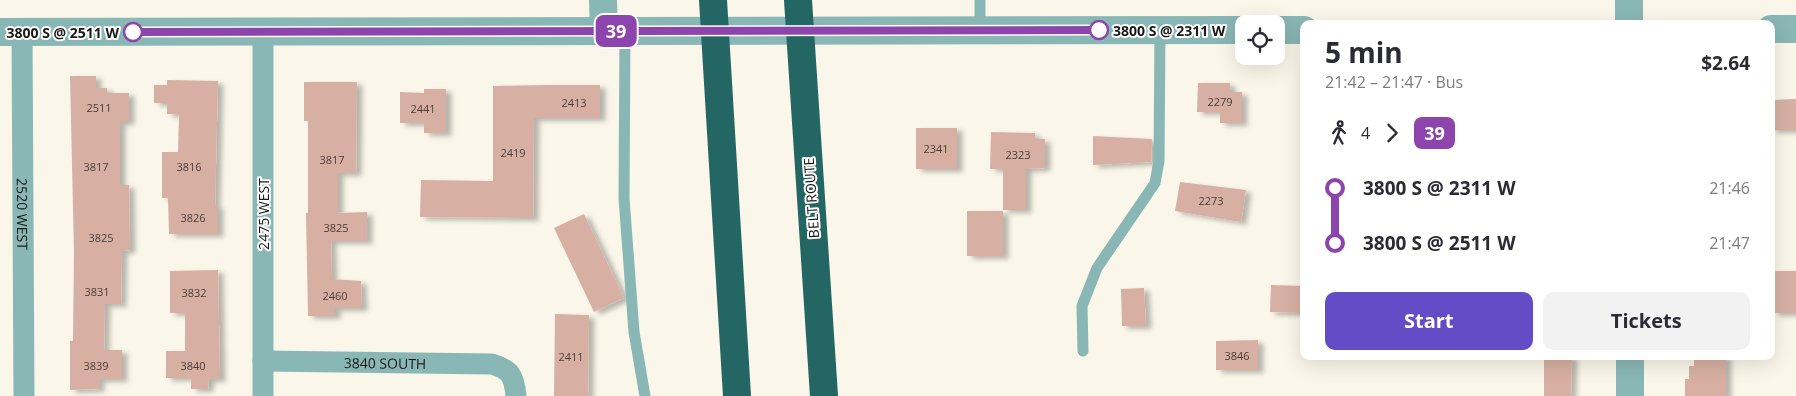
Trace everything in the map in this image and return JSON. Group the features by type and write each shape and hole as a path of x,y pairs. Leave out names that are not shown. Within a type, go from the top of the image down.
{"highway":[{"path":"713,0 737,396"},
{"name":"BELT ROUTE","path":"798,0 824,396"}],"street":[{"path":"603,0 614,31"},
{"path":"1629,0 1629,20"},
{"path":"1775,29 1796,30"},
{"path":"11,32 1235,30"},
{"path":"1285,30 1300,30"},
{"name":"2475 WEST","path":"263,31 263,396"},
{"name":"2520 WEST","path":"11,32 24,396"},
{"path":"1630,360 1630,396"},
{"name":"3840 SOUTH","path":"263,361 476,362 506,369 514,380 516,396"}],"lane":[{"path":"980,0 980,29"},
{"path":"1083,351 1082,306 1096,268 1155,183 1159,161 1160,30"},
{"path":"614,31 634,332 645,396"}],"building":[{"path":"70,76 96,76 96,88 107,88 107,93 129,93 129,122 120,122 120,185 129,185 130,250 122,251 121,304 105,304 104,350 122,350 122,379 99,379 99,389 70,390 70,341 73,341 74,252"},
{"path":"167,80 218,81 215,206 218,206 218,234 169,234 168,198 162,198 162,152 178,152 179,114 167,114 167,103 154,103 154,85 167,85"},
{"path":"304,82 357,82 356,173 338,173 338,213 367,212 367,241 331,241 332,279 361,281 362,308 335,308 335,316 308,316 306,213 308,213 308,121 304,121"},
{"path":"1198,83 1230,83 1230,92 1242,92 1242,123 1220,123 1220,112 1197,112"},
{"path":"600,85 600,118 534,118 533,218 420,217 421,180 493,181 493,86"},
{"path":"424,89 446,89 446,133 424,133 424,123 400,123 400,92 424,93"},
{"path":"1796,99 1796,130 1775,130 1775,100"},
{"path":"916,128 957,128 957,169 916,169"},
{"path":"991,132 1035,133 1035,139 1045,139 1045,168 1026,169 1026,210 1003,210 1003,169 990,169"},
{"path":"1093,136 1152,139 1151,162 1093,165"},
{"path":"1180,182 1246,190 1241,222 1175,211"},
{"path":"967,211 1003,211 1003,256 967,256"},
{"path":"584,214 624,298 594,312 554,228"},
{"path":"218,270 220,379 209,379 208,389 191,389 191,378 166,378 166,351 185,351 185,313 170,313 170,271"},
{"path":"1775,271 1796,271 1796,313 1775,313"},
{"path":"1271,285 1300,286 1300,313 1270,312"},
{"path":"1144,288 1146,326 1122,326 1121,289"},
{"path":"555,314 589,315 588,396 554,396"},
{"path":"1258,340 1258,370 1216,370 1216,341"},
{"path":"1544,360 1572,360 1571,396 1544,396"},
{"path":"1694,360 1726,360 1726,396 1685,396 1685,379 1689,379 1689,366 1694,366"}],"bus line":[{"name":"39","path":"133,32 1099,30"}],"place":[{"name":"3800 S @ 2311 W","path":"1099,30"},
{"name":"3800 S @ 2511 W","path":"133,32"}]}
